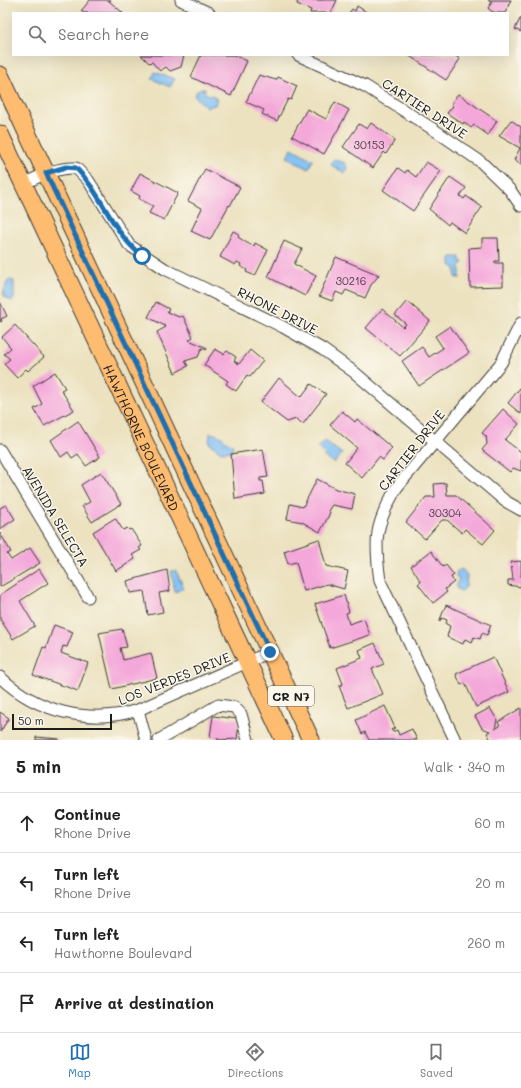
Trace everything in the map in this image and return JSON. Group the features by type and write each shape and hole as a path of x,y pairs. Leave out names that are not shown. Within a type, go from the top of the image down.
{"main road":[{"name":"HAWTHORNE BOULEVARD","path":"0,76 311,740"},
{"name":"HAWTHORNE BOULEVARD","path":"0,134 284,740"}],"street":[{"path":"181,0 207,12"},
{"name":"CARTIER DRIVE","path":"300,56 365,86 436,131 481,162 510,190 521,206"},
{"name":"RHONE DRIVE","path":"23,184 46,173 66,167 76,168 88,180 129,245 138,252 165,269 283,327 322,349 350,369 505,501 521,510"},
{"name":"CARTIER DRIVE","path":"455,740 380,581 376,555 377,530 384,510 397,487 501,363 521,323"},
{"name":"AVENIDA SELECTA","path":"0,450 88,597"},
{"name":"LOS VERDES DRIVE","path":"0,677 34,701 64,712 88,717 120,716 138,710 270,652"},
{"path":"159,740 218,705 234,707 241,714 248,740"},
{"path":"138,710 146,740"}],"water":[{"path":"155,72 175,79 170,87 152,79"},
{"path":"200,89 205,89 204,93 214,96 217,100 215,105 207,107 194,96"},
{"path":"292,148 313,160 308,169 287,157"},
{"path":"334,159 345,163 347,168 345,173 331,165"},
{"path":"451,257 460,257 460,261 463,262 460,266 460,278 456,278 455,268 451,265"},
{"path":"10,280 14,281 14,298 12,301 6,298 3,294 7,282"},
{"path":"210,433 219,435 227,442 233,444 232,451 221,452 209,443"},
{"path":"325,441 342,454 334,463 323,456 325,454 318,448"},
{"path":"462,569 467,575 466,587 462,591 457,589 456,584 459,580 456,576 457,571"},
{"path":"171,571 176,571 184,588 175,592"}],"building":[{"path":"90,0 111,0 109,1 122,12 82,12 81,11"},
{"path":"298,0 337,0 331,12 310,12 311,10 297,4"},
{"path":"488,0 511,0 505,12 491,11 488,8 492,2"},
{"path":"357,6 366,12 350,12 352,9 355,11"},
{"path":"521,17 521,32 515,29"},
{"path":"142,56 184,56 181,67 170,71 166,67 160,71 152,62 149,63"},
{"path":"201,56 236,56 247,61 231,96 191,77"},
{"path":"410,56 456,56 460,59 446,80"},
{"path":"259,75 276,80 278,77 297,86 291,100 288,99 277,121 262,114 264,110 246,102"},
{"path":"458,94 497,121 488,135 474,125 471,128 464,122 463,124 447,113 453,106 451,104"},
{"path":"335,102 349,110 324,154 292,136 307,109 326,119"},
{"path":"511,120 521,127 521,165 514,160 520,148 499,136"},
{"path":"371,123 395,140 386,154 384,152 373,168 343,147 359,124 367,129"},
{"path":"426,162 441,171 413,211 383,190 398,168 405,173 407,170 416,177"},
{"path":"205,169 240,187 210,240 191,231 202,208 188,201"},
{"path":"140,173 178,193 164,220 149,213 153,206 139,199 140,196 131,191"},
{"path":"450,177 466,188 460,196 464,199 466,196 482,207 465,233 450,222 448,225 429,209"},
{"path":"233,231 239,234 238,237 247,243 254,246 255,243 268,250 255,276 246,272 247,270 240,266 241,264 237,262 235,265 220,257"},
{"path":"482,238 498,238 499,261 495,261 495,263 503,263 503,286 470,287 469,248 482,247"},
{"path":"284,241 302,249 294,264 316,276 305,296 268,277"},
{"path":"336,257 379,275 371,285 365,298 346,290 343,295 336,292 332,301 319,296"},
{"path":"407,301 430,321 400,356 366,328 382,309 403,327 406,324 395,315"},
{"path":"0,302 7,316 1,319 2,321 0,322"},
{"path":"156,302 169,309 167,312 179,317 183,316 193,337 189,340 207,348 206,350 202,348 198,357 185,361 188,366 175,373 157,332 166,327 148,317"},
{"path":"15,325 44,357 28,371 26,369 17,378 4,364 10,359 4,354 11,348 2,337"},
{"path":"450,326 469,353 419,386 402,361 422,347 429,357 443,348 435,336"},
{"path":"215,349 224,354 227,351 236,357 234,361 239,364 250,350 263,361 250,377 247,375 236,391 226,384 228,381 204,365"},
{"path":"55,372 65,388 61,390 74,410 44,426 34,409 42,404 33,386"},
{"path":"279,378 301,397 311,384 326,394 303,424 296,419 287,422 261,402"},
{"path":"520,388 521,389 521,414 508,403"},
{"path":"503,409 519,424 505,440 521,452 521,471 513,468 510,472 482,450 487,444 486,436 482,433"},
{"path":"342,411 355,422 357,419 392,448 383,460 379,457 362,478 345,463 357,448 330,425"},
{"path":"78,421 100,457 86,466 78,454 72,458 68,452 61,457 51,440"},
{"path":"263,449 268,477 260,478 260,481 263,481 265,494 235,499 231,454"},
{"path":"101,472 121,504 92,522 82,506 90,502 81,485"},
{"path":"317,479 336,489 355,494 352,509 332,505 328,511 330,512 328,517 320,532 302,522 287,519 290,504 303,507"},
{"path":"446,483 447,495 456,495 495,530 483,544 465,529 462,533 447,520 442,520 425,539 406,522 426,497 435,497 434,484"},
{"path":"6,505 15,519 0,529 0,508"},
{"path":"115,518 123,530 127,528 129,530 131,529 142,546 139,548 141,550 132,555 135,559 116,571 93,532"},
{"path":"0,533 11,552 7,554 11,560 30,548 40,563 0,587"},
{"path":"319,539 326,566 348,571 344,589 327,584 304,591 296,562 288,564 284,551"},
{"path":"431,551 443,567 446,565 454,575 451,577 454,582 445,589 447,592 433,603 418,584 421,582 411,566"},
{"path":"521,561 521,587 508,585 508,580 513,580 511,562"},
{"path":"39,569 48,583 20,601 35,626 13,639 0,619 0,595"},
{"path":"167,570 170,591 159,593 163,612 148,615 144,591 130,593 127,581"},
{"path":"344,595 349,612 346,613 349,624 364,619 370,635 330,648 315,604"},
{"path":"446,605 491,625 487,635 482,633 480,639 474,637 472,642 465,639 463,644 447,637 450,626 446,624 447,620 442,618 439,622"},
{"path":"54,625 73,632 67,647 63,646 61,653 88,663 78,691 33,675 43,647 46,648"},
{"path":"122,629 127,647 120,648 123,660 151,653 157,678 112,689 99,633"},
{"path":"375,643 384,664 372,669 383,694 348,708 339,686 343,684 337,668 362,658 359,650"},
{"path":"493,657 509,692 476,707 465,683 461,685 456,674"},
{"path":"385,706 395,728 391,730 393,732 397,730 399,735 412,729 417,740 369,740 365,732 362,734 356,720"},
{"path":"490,708 497,720 495,729 500,726 498,722 521,708 521,738 517,740 491,740 487,733 490,731 482,728 475,716"},
{"path":"0,712 9,718 0,732"},
{"path":"213,716 238,719 237,723 239,724 237,739 218,740 218,738 210,737"},
{"path":"36,737 59,739 59,740 36,740"}],"route":[{"path":"142,256 129,245 118,230 88,180 76,168 66,167 46,173 270,652"}]}
